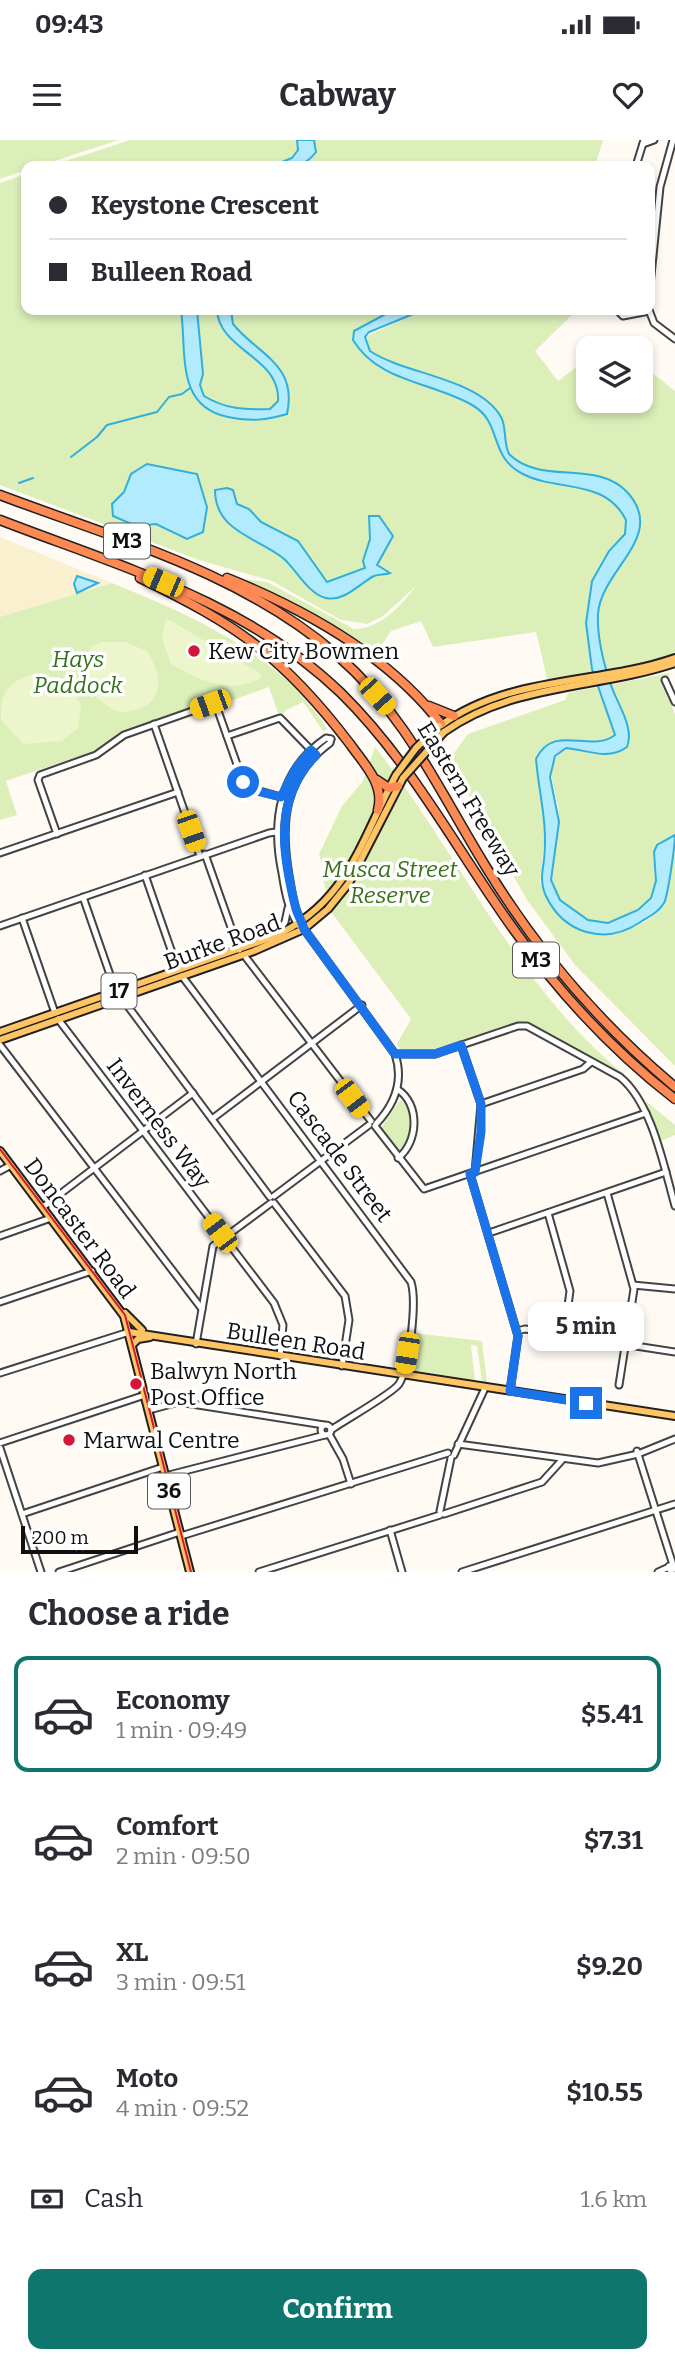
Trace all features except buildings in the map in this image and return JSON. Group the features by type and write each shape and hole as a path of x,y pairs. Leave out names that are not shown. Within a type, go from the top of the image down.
{"highway":[{"name":"Eastern Freeway","path":"0,495 184,564 253,597 294,622 362,679 412,739 485,865 539,946 612,1030 675,1087"},
{"name":"Eastern Freeway","path":"0,520 150,577 237,618 295,654 340,692 401,763 535,959 613,1045 675,1099"},
{"path":"79,549 196,605 250,638 304,687 358,755 381,796 378,810"},
{"path":"184,564 251,588 303,614 372,658 421,700 442,728"},
{"path":"421,700 454,716"},
{"path":"372,776 394,787"}],"main road":[{"name":"Burke Road","path":"341,889 378,810 454,716 559,685 675,660"},
{"name":"Burke Road","path":"442,728 482,706"},
{"name":"Burke Road","path":"0,1042 57,1016 241,952 301,925 341,889 394,787"},
{"name":"Burke Road","path":"241,952 301,925"},
{"name":"Burke Road","path":"0,1032 57,1016"},
{"name":"Doncaster Road","path":"0,1151 119,1307 129,1332 190,1572"},
{"path":"119,1307 139,1328 155,1337"},
{"name":"Bulleen Road","path":"129,1332 675,1416"},
{"path":"132,1345 138,1339 155,1337"}],"street":[{"path":"637,161 643,142 654,140"},
{"path":"655,236 660,187 673,140"},
{"path":"651,315 654,323 675,339"},
{"path":"665,680 675,702"},
{"path":"57,834 39,776 96,755 121,737 210,704 217,708 245,787 281,797"},
{"path":"227,736 280,718 313,752"},
{"path":"154,724 241,952 424,1189 646,1113"},
{"path":"275,937 285,922 288,905 280,831 281,797 296,768 313,752"},
{"path":"301,925 280,831 290,793 313,752"},
{"path":"0,853 178,792"},
{"path":"0,926 280,831"},
{"name":"Cascade Street","path":"145,875 180,973 411,1282 414,1306 402,1375"},
{"path":"83,897 119,994 345,1296 349,1320 342,1366"},
{"path":"197,1344 212,1249 372,1124 386,1111 397,1089 399,1071 395,1054 288,905"},
{"name":"Inverness Way","path":"22,918 57,1016 277,1308 283,1325 280,1356"},
{"path":"212,1119 362,1005"},
{"path":"395,1054 435,1054 521,1025 591,1062 629,1085 646,1113 675,1206"},
{"path":"0,1042 193,1299 203,1305"},
{"path":"461,1045 481,1104 481,1132 471,1173 474,1189 517,1331 510,1391"},
{"path":"481,1104 583,1069 591,1062"},
{"path":"397,1089 409,1102 413,1118 408,1150 398,1158"},
{"path":"43,1208 193,1093"},
{"path":"0,1171 11,1165"},
{"path":"489,1233 666,1172"},
{"path":"607,1193 633,1285 619,1385"},
{"path":"548,1213 570,1293 564,1335"},
{"path":"0,1236 51,1218"},
{"path":"0,1302 92,1271"},
{"path":"633,1285 675,1289"},
{"path":"517,1331 564,1335 675,1352"},
{"path":"0,1373 129,1332"},
{"path":"166,1476 316,1438 396,1387 402,1375"},
{"path":"441,1512 450,1455 485,1388"},
{"path":"41,1572 0,1445 145,1395"},
{"path":"149,1409 179,1402 312,1422 326,1431 343,1459 351,1484"},
{"path":"458,1444 598,1463 675,1439"},
{"path":"637,1452 672,1568 660,1571"},
{"path":"59,1572 439,1456 450,1455"},
{"path":"259,1572 544,1480 562,1460"},
{"path":"22,1514 163,1467"},
{"path":"462,1572 675,1504"},
{"path":"390,1530 402,1572"}],"shaded area":[{"path":"0,537 112,583 0,617"}],"green space":[{"path":"0,140 119,140 54,161 21,161 21,172 0,179"},
{"path":"130,140 297,140 298,150 292,158 284,161 65,161"},
{"path":"314,140 603,140 597,161 309,161"},
{"path":"21,176 21,315 181,315 187,380 193,394 214,413 243,419 287,414 289,393 284,376 275,363 240,331 232,315 384,315 354,331 353,340 367,357 383,369 461,398 477,408 490,421 477,393 377,356 365,345 365,337 412,315 572,315 535,351 558,381 576,367 576,413 653,413 653,374 675,391 675,657 549,687 536,632 433,647 421,621 391,631 375,655 314,616 245,579 267,582 354,629 373,625 381,620 397,608 416,586 383,616 367,624 341,620 272,581 199,560 0,485 0,183"},
{"path":"197,315 218,315 229,336 274,379 278,391 276,405 270,409 228,408 204,396 200,385 203,374"},
{"name":"Hays Paddock","path":"112,583 202,623 259,658 285,679 327,729 323,731 303,702 283,714 278,713 269,687 222,704 214,701 119,735 103,748 6,781 17,815 0,820 0,617"},
{"name":"Kew City Bowmen","path":"166,618 261,674 261,678 238,686 226,686 204,680 171,664 162,638"},
{"path":"103,642 125,642 147,651 153,661 158,681 154,698 148,705 119,712 98,699 88,685 84,672 91,646"},
{"path":"669,673 668,694 675,715 675,835 655,848 655,888 650,901 635,913 616,921 589,920 563,902 551,883 551,860 559,815 551,763 566,747 595,754 620,752 629,729 610,685"},
{"path":"33,674 68,680 81,706 78,728 62,741 23,744 1,720 2,702 7,690 17,681"},
{"path":"597,687 615,735 595,742 552,742 536,759 546,822 540,884 595,935 614,933 645,922 661,909 667,895 675,852 675,1066 575,965 527,900 449,760 468,734 565,700 568,693"},
{"name":"Musca Street Reserve","path":"375,747 521,962 552,1002 586,1040 624,1074 623,1077 523,1023 435,1052 402,1052 397,1044 411,1019 332,913 319,854 342,806 363,781"},
{"path":"400,1100 408,1110 410,1124 407,1140 399,1151 381,1128"},
{"path":"647,1102 675,1125 675,1135 660,1141 644,1104"},
{"path":"414,1333 482,1341 487,1382 482,1381 477,1346 471,1345 475,1380 408,1370"}],"water":[{"path":"297,140 314,140 316,152 306,161 284,161 292,158 298,150"},
{"path":"181,315 197,315 203,374 200,385 204,396 228,406 270,409 278,401 276,386 270,374 228,335 220,324 218,315 232,315 233,324 274,362 281,372 287,383 289,397 287,414 258,420 236,419 211,411 199,402 191,390 185,360"},
{"path":"384,315 411,315 369,332 365,337 370,351 403,366 459,385 491,404 503,421 509,454 522,463 537,469 584,474 614,482 627,492 638,508 640,523 637,538 610,582 598,614 605,666 629,731 627,747 605,754 566,748 555,756 550,777 559,822 551,880 560,900 588,920 608,923 638,910 651,898 656,881 654,852 657,845 675,835 664,903 659,910 626,930 599,934 574,927 563,919 546,896 542,878 544,821 536,759 552,742 595,742 615,735 592,669 586,623 592,581 609,551 625,534 626,520 606,498 580,488 537,479 512,467 482,412 456,397 407,380 377,365 353,340 354,331"},
{"path":"147,464 197,474 207,507 203,532 187,539 156,524 136,526 113,516 112,504 124,492 131,474"},
{"path":"215,490 233,490 237,504 249,509 261,522 298,541 327,582 365,568 363,561 370,539 369,516 379,516 393,536 377,565 390,573 374,576 340,597 320,596 283,558 229,524 217,504"},
{"path":"77,576 98,583 77,593 74,584"}],"waterway":[{"path":"71,457 97,437 107,425 157,412 169,397 182,394 190,388"},
{"path":"19,483 33,478"}],"tram line":[{"path":"0,1149 125,1315 191,1572"}],"place":[{"name":"Kew City Bowmen","path":"194,651"},
{"name":"Balwyn North Post Office","path":"136,1384"},
{"name":"Marwal Centre","path":"69,1440"}],"route":[{"path":"243,782 248,789 281,797 291,775 302,760 311,750 316,755 304,767 290,793 283,831 295,906 304,929 386,1037 395,1054 435,1054 461,1045 481,1104 481,1132 475,1172 470,1174 518,1336 510,1391 586,1403"}]}
